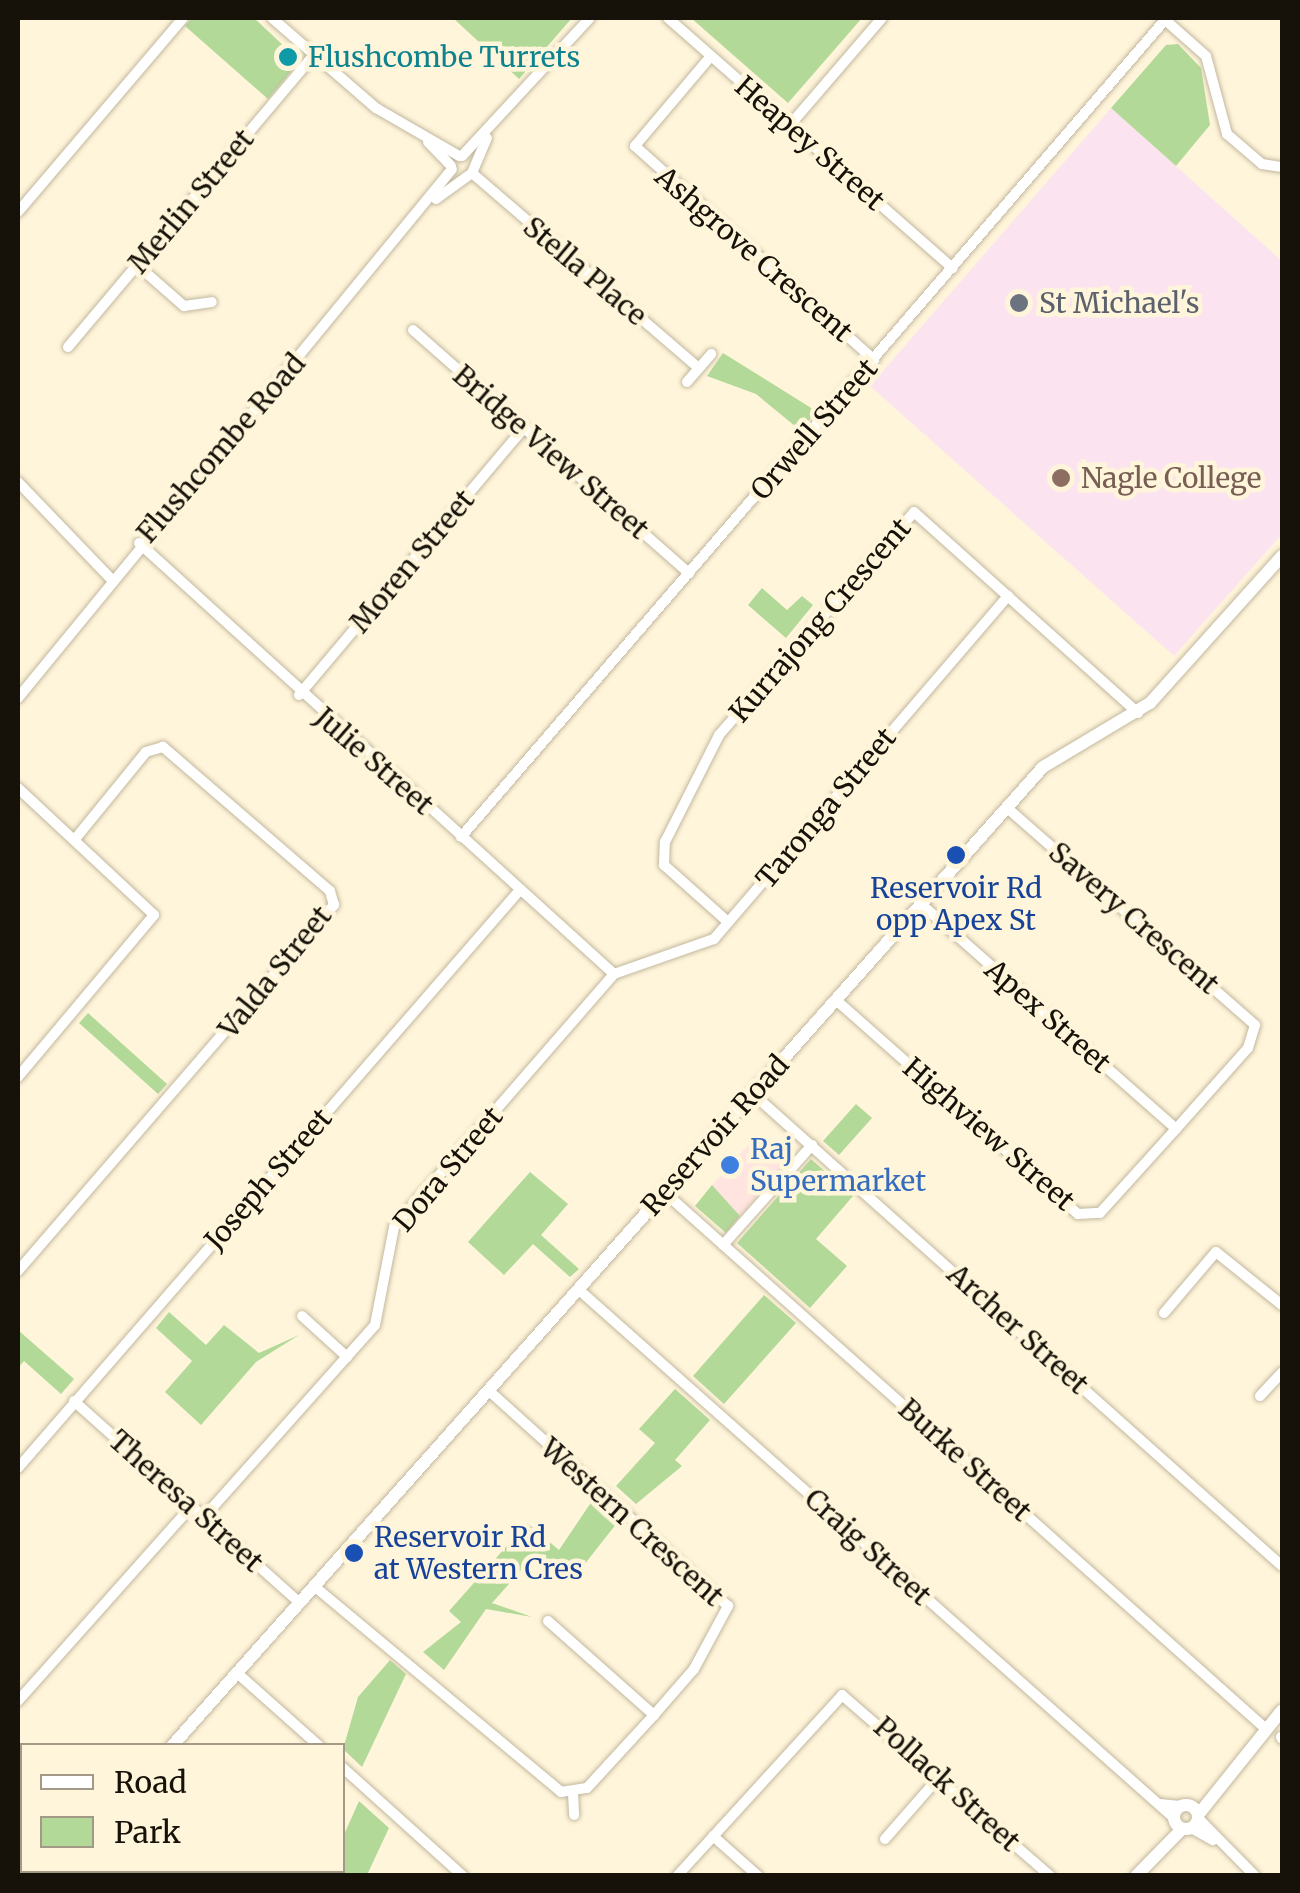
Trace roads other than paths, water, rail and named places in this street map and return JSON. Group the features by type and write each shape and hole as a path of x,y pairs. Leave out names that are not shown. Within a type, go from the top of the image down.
{"main road":[{"name":"Reservoir Road","path":"175,1743 1052,759 1138,713 1282,556"},
{"path":"1136,1876 1282,1710"}],"street":[{"path":"18,212 183,18"},
{"path":"272,18 314,55 470,173"},
{"name":"Flushcombe Road","path":"18,698 124,562 431,202 456,162 489,134 590,18"},
{"name":"Heapey Street","path":"668,18 953,268"},
{"path":"790,125 882,18"},
{"path":"1164,19 1206,56 1226,134 1262,164 1282,168"},
{"name":"Orwell Street","path":"461,837 1164,19"},
{"name":"Merlin Street","path":"68,347 314,55"},
{"name":"Ashgrove Crescent","path":"711,56 635,146 874,360"},
{"name":"Flushcombe Road","path":"431,202 470,173 489,134"},
{"path":"456,162 470,173"},
{"name":"Stella Place","path":"470,173 699,368"},
{"path":"136,264 184,306 212,302"},
{"name":"Bridge View Street","path":"413,330 689,573"},
{"path":"687,382 712,354"},
{"name":"Moren Street","path":"299,694 524,428"},
{"path":"18,482 99,559 111,579"},
{"name":"Kurrajong Crescent","path":"728,922 661,854 719,736 914,512 1138,713"},
{"name":"Julie Street","path":"139,544 299,694 614,974"},
{"path":"99,559 124,562"},
{"name":"Taronga Street","path":"614,974 707,944 1008,596"},
{"name":"Valda Street","path":"18,1271 334,904 330,891 163,747 146,752 76,838"},
{"path":"18,788 76,838 154,918 18,1077"},
{"name":"Savery Crescent","path":"1007,808 1256,1031"},
{"name":"Joseph Street","path":"18,1468 520,890"},
{"name":"Apex Street","path":"920,904 1176,1129"},
{"name":"Dora Street","path":"204,1517 376,1323 394,1226 614,974"},
{"name":"Highview Street","path":"836,1000 1078,1214 1100,1214 1256,1031"},
{"name":"Archer Street","path":"752,1093 1282,1566"},
{"path":"724,1246 812,1145"},
{"name":"Burke Street","path":"664,1192 1266,1728"},
{"path":"1164,1313 1216,1252 1282,1304"},
{"name":"Craig Street","path":"578,1289 1159,1804 1185,1818"},
{"path":"302,1316 347,1357"},
{"path":"1260,1396 1282,1372"},
{"name":"Western Crescent","path":"488,1390 728,1606 694,1669 573,1793"},
{"name":"Theresa Street","path":"74,1401 299,1602"},
{"path":"18,1701 192,1506"},
{"path":"314,1586 552,1786 573,1793 574,1815"},
{"path":"548,1622 654,1714"},
{"path":"236,1672 315,1743"},
{"name":"Pollack Street","path":"713,1836 842,1695 1050,1876"},
{"path":"345,1770 463,1876"},
{"path":"884,1838 939,1777"},
{"path":"1185,1818 1255,1876"},
{"path":"677,1876 713,1836 758,1876"}],"place":[{"name":"Flushcombe Turrets","path":"288,57"},
{"name":"St Michael's","path":"1019,303"},
{"name":"Nagle College","path":"1061,478"},
{"name":"Reservoir Rd opp Apex St","path":"956,855"},
{"name":"Raj Supermarket","path":"730,1165"},
{"name":"Reservoir Rd at Western Cres","path":"354,1553"}]}
